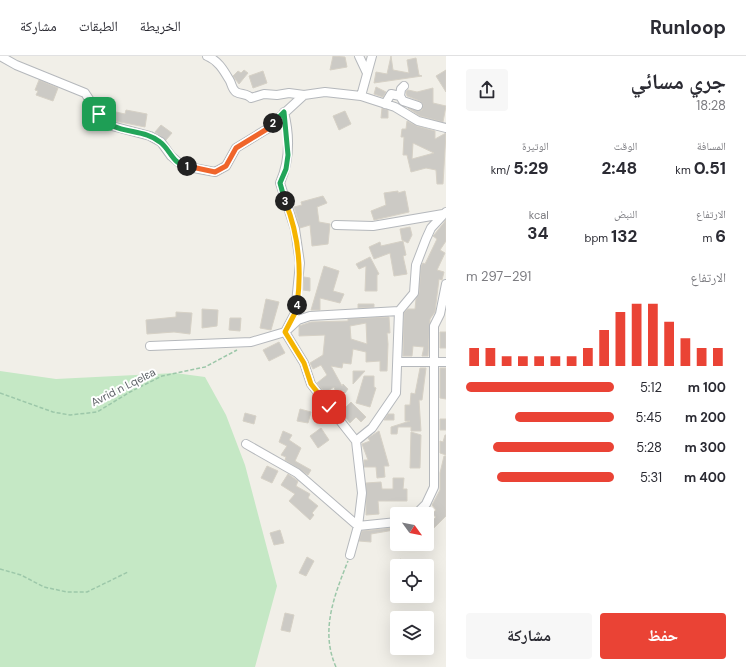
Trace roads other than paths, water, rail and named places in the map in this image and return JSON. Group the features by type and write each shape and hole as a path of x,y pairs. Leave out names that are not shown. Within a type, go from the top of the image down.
{"street":[{"path":"0,56 16,65 85,93 99,114 112,126 150,136 161,142 171,156 183,166 215,172 226,166 236,148 267,129 304,95 324,92 361,96 395,107 418,121 446,128"},
{"path":"207,56 218,63 236,92 249,95 251,98 264,94 277,95 298,92 304,95"},
{"path":"359,56 367,73"},
{"path":"361,96 372,56"},
{"path":"400,96 401,89 404,86"},
{"path":"386,104 391,94 400,96 403,100 418,106"},
{"path":"284,112 288,155 286,169 280,183 295,229 300,263 295,313 285,332"},
{"path":"356,441 372,428 396,393 399,311 414,293 416,265 431,228 444,213"},
{"path":"336,225 373,226 444,213"},
{"path":"423,507 434,487 434,326 440,314 446,284"},
{"path":"150,346 251,342 285,332 298,320 310,316 399,311"},
{"path":"285,332 304,363 311,384 356,441 362,493 358,526 350,555"},
{"path":"398,362 446,362"},
{"path":"246,444 297,473 358,526 390,523"}]}
